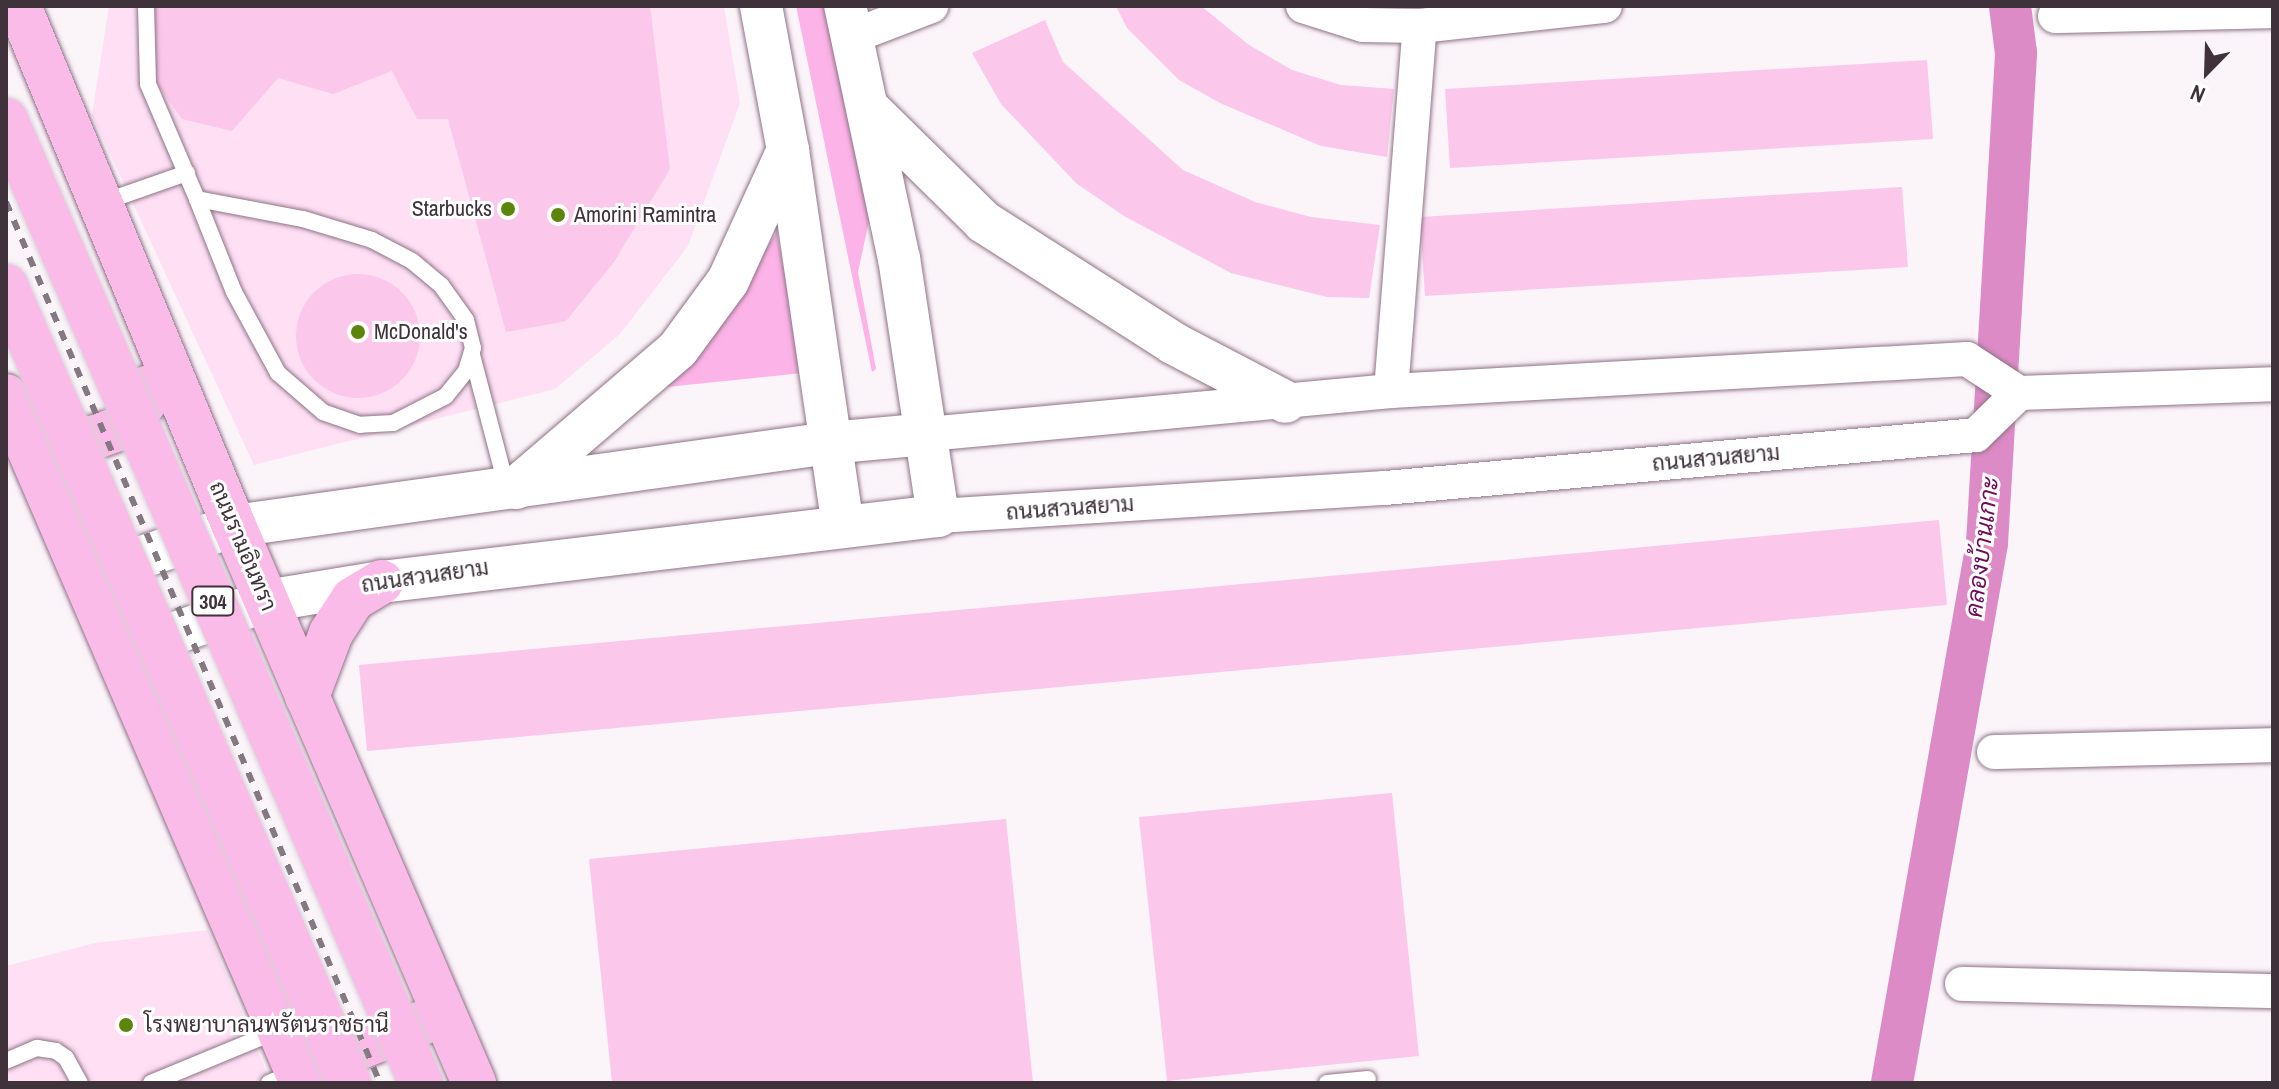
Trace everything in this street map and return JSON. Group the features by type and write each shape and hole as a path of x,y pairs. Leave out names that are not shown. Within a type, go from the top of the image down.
{"highway":[{"name":"ถนนรามอินทรา","path":"19,6 149,312 234,526 474,1083"},
{"name":"304","path":"6,120 421,1083"},
{"path":"6,286 349,1083"},
{"path":"6,378 72,438 93,438 126,426 147,399 149,312"},
{"path":"6,396 279,1030 289,1079 445,1014"},
{"path":"307,697 331,633 353,599 381,582"}],"street":[{"path":"761,6 788,150 843,525"},
{"path":"931,6 849,21 870,110 928,434 938,516"},
{"path":"1308,9 1363,25 1420,26 1605,6"},
{"path":"2055,16 2273,11"},
{"path":"1391,391 1420,26"},
{"path":"870,110 984,222 1173,343 1286,402"},
{"path":"511,489 678,349 728,281 788,150"},
{"path":"82,577 234,526 829,443 1391,391 1967,359 2017,394 2273,384"},
{"name":"ถนนสวนสยาม","path":"115,654 266,601 381,582 938,516 1385,488 1976,435 2017,394"},
{"path":"1994,752 2273,745"},
{"path":"1962,984 2273,991"}],"lane":[{"path":"146,6 148,84 234,292 278,373 323,412 370,426 418,413 456,385 472,355"},
{"path":"102,203 187,173"},
{"path":"197,199 303,219 394,251 428,273 452,298 469,327 472,355 511,489"},
{"path":"151,1083 279,1030"},
{"path":"6,1061 41,1047 56,1051 66,1058 80,1083"},
{"path":"1327,1083 1368,1079"}],"shaded area":[{"path":"109,6 724,6 740,103 688,246 620,334 555,389 254,465 92,115"},
{"path":"796,6 828,6 870,217 858,272 876,369 872,372"},
{"path":"777,232 802,373 657,388 723,311"},
{"name":"โรงพยาบาลนพรัตนราชธานี","path":"208,930 271,1083 6,1083 6,966 95,943"}],"building":[{"name":"Amorini Ramintra","path":"150,6 650,6 670,169 614,262 566,321 506,332 448,119 417,119 392,71 333,94 278,78 232,131 182,119 153,79"},
{"path":"1116,6 1201,6 1249,45 1292,70 1341,85 1394,89 1387,157 1321,146 1220,103 1179,80 1127,28"},
{"path":"1045,20 1063,62 1183,170 1255,202 1311,217 1380,225 1369,298 1327,297 1231,273 1124,216 1076,183 1001,104 972,53"},
{"path":"1927,60 1933,139 1450,168 1445,89"},
{"path":"1902,187 1908,267 1425,296 1420,217"},
{"name":"McDonald's","path":"358,274 382,279 402,292 415,312 420,336 415,360 402,380 382,393 358,398 334,393 314,380 301,360 296,336 301,312 314,292 334,279"},
{"path":"1939,520 1947,605 367,751 359,665"},
{"path":"1392,793 1419,1056 1167,1081 1139,817"},
{"path":"1006,819 1033,1083 612,1083 589,859"}],"waterway":[{"name":"คลองบ้านเกาะ","path":"1892,1083 1987,543 2016,53 2010,6"}],"railway":[{"path":"6,202 380,1083"}],"place":[{"name":"Starbucks","path":"508,209"},
{"name":"Amorini Ramintra","path":"558,215"},
{"name":"McDonald's","path":"358,332"},
{"name":"โรงพยาบาลนพรัตนราชธานี","path":"126,1025"}]}
